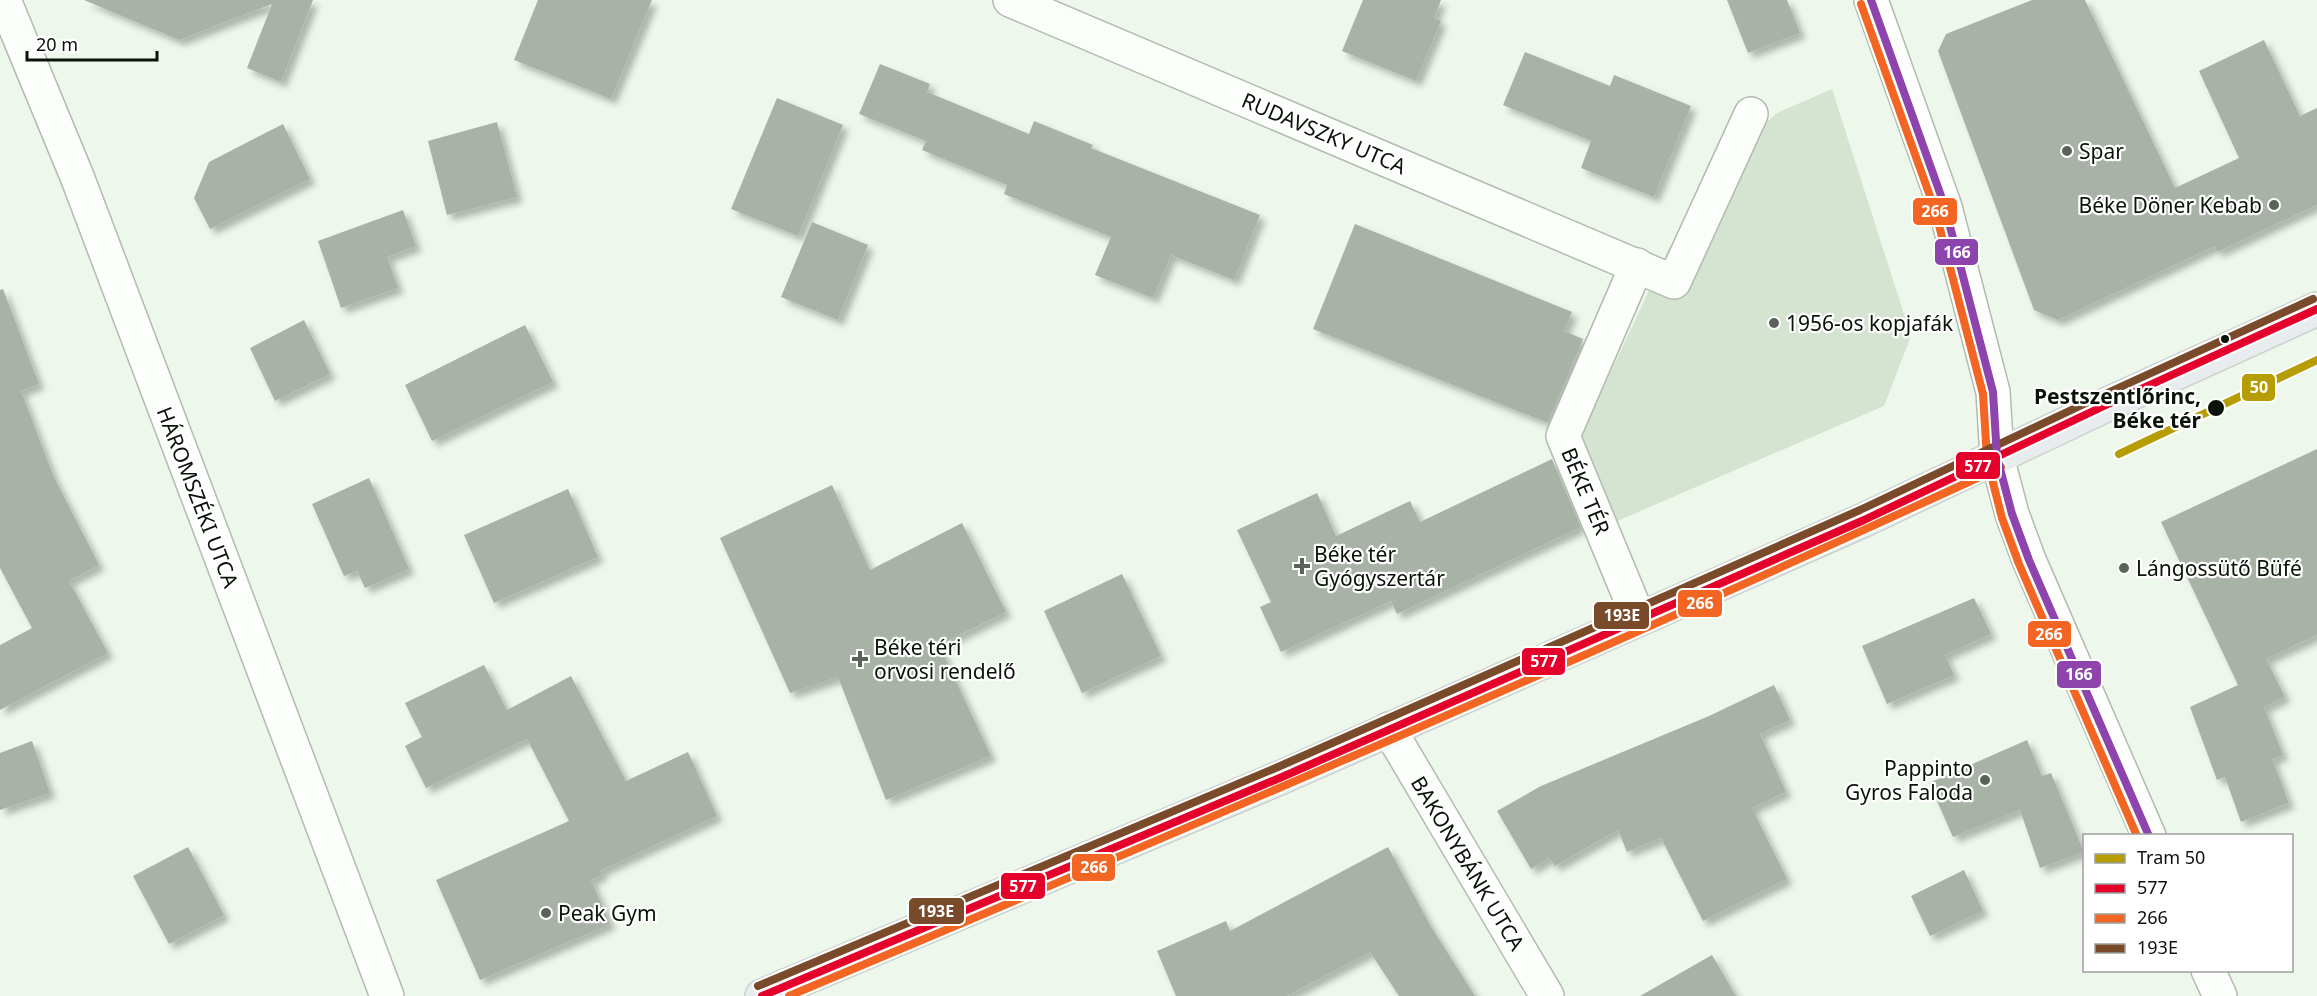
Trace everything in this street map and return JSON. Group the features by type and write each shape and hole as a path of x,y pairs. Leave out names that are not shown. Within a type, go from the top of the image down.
{"main road":[{"path":"762,996 1282,777 1864,520 2317,309"}],"street":[{"name":"HÁROMSZÉKI UTCA","path":"4,0 78,179 387,996"},
{"name":"RUDAVSZKY UTCA","path":"1010,0 1674,282 1751,114"},
{"path":"1871,0 1945,207 1993,392 1997,457 2012,514 2029,560 2148,834"},
{"name":"BÉKE TÉR","path":"1637,265 1563,436 1639,619"},
{"name":"BAKONYBÁNK UTCA","path":"1389,729 1546,996"},
{"path":"2209,972 2220,996"}],"green space":[{"path":"1832,89 1911,336 1884,406 1615,522 1579,439 1669,248 1738,179 1755,133 1777,113"}],"building":[{"path":"84,0 313,0 281,82 247,68 272,4 179,40"},
{"path":"538,0 652,0 611,99 514,60"},
{"path":"1363,0 1441,0 1434,18 1441,21 1416,81 1342,51"},
{"path":"1727,0 1787,0 1800,33 1748,53"},
{"name":"Spar","path":"2032,0 2085,0 2175,188 2239,158 2199,71 2264,40 2300,116 2317,108 2317,205 2217,252 2215,246 2058,320 2034,310 1938,51 1946,34"},
{"path":"1525,52 1610,86 1614,75 1691,106 1654,197 1581,168 1591,141 1503,105"},
{"path":"880,64 930,84 927,92 1029,134 1034,121 1093,145 1091,148 1260,215 1234,280 1171,255 1153,298 1095,275 1111,237 1004,194 1007,185 922,150 926,141 859,114"},
{"path":"777,98 843,125 798,236 731,209"},
{"path":"497,122 517,197 447,215 428,141"},
{"path":"283,124 310,179 210,229 194,198 209,162"},
{"path":"403,210 416,246 387,257 398,288 341,308 318,241"},
{"path":"812,222 868,245 838,320 781,297"},
{"path":"1355,224 1572,312 1564,331 1583,339 1548,423 1313,329"},
{"path":"3,289 39,384 21,391 53,475 99,565 69,581 108,653 0,710 0,645 32,628 0,568 0,290"},
{"path":"304,320 330,374 275,401 250,348"},
{"path":"525,325 553,382 432,441 405,385"},
{"path":"2317,449 2317,635 2266,659 2285,697 2264,707 2283,755 2272,759 2289,803 2241,822 2225,777 2217,780 2190,707 2238,685 2161,522"},
{"path":"1552,459 1581,527 1397,614 1391,601 1281,652 1260,607 1271,602 1237,530 1317,493 1336,536 1410,501 1420,522"},
{"path":"369,478 409,569 365,588 357,571 344,576 312,504"},
{"name":"Béke téri orvosi rendelő","path":"832,485 870,570 962,523 1006,612 939,645 991,756 886,800 838,677 790,693 720,538"},
{"path":"568,489 598,557 494,603 464,535"},
{"path":"1122,574 1161,656 1082,693 1044,611"},
{"path":"1974,598 1991,634 1945,655 1954,675 1887,704 1862,646"},
{"path":"484,665 507,710 571,676 626,781 688,752 717,816 600,871 602,875 591,880 610,924 480,980 436,880 569,821 527,739 426,788 405,746 422,737 405,703"},
{"path":"1774,685 1790,720 1760,734 1786,792 1752,808 1787,879 1703,921 1661,838 1627,852 1618,830 1555,866 1549,858 1531,869 1497,811 1541,786 1709,716"},
{"path":"2027,740 2042,776 2051,773 2083,852 2040,868 2020,810 1953,837 1929,783"},
{"path":"32,741 50,793 0,810 0,753"},
{"path":"188,847 224,915 169,944 133,876"},
{"path":"1388,847 1430,925 1475,996 1399,996 1370,952 1287,996 1176,996 1157,951 1226,921 1230,931"},
{"path":"1964,870 1983,911 1930,936 1911,896"},
{"path":"1712,955 1736,996 1640,996"}],"tram line":[{"name":"50","path":"2119,454 2317,360"}],"transit line":[{"name":"166","path":"1871,0 1945,207 1993,392 1997,457 2012,514 2029,560 2148,834"},
{"name":"266","path":"1861,4 1935,210 1983,394 1987,459 2002,518 2019,564 2136,834"},
{"name":"193E","path":"758,986 1278,767 1860,510 2313,299"},
{"name":"577","path":"762,996 1282,777 1864,520 2108,404 2317,309"},
{"name":"266","path":"789,996 1398,737 1700,604 2001,467"}],"place":[{"name":"Spar","path":"2067,151"},
{"name":"Béke Döner Kebab","path":"2274,205"},
{"name":"1956-os kopjafák","path":"1774,323"},
{"name":"Pestszentlőrinc, Béke tér","path":"2216,408"},
{"name":"Béke tér Gyógyszertár","path":"1302,566"},
{"name":"Lángossütő Büfé","path":"2124,568"},
{"name":"Béke téri orvosi rendelő","path":"860,659"},
{"name":"Pappinto Gyros Faloda","path":"1985,780"},
{"name":"Peak Gym","path":"546,913"}]}
